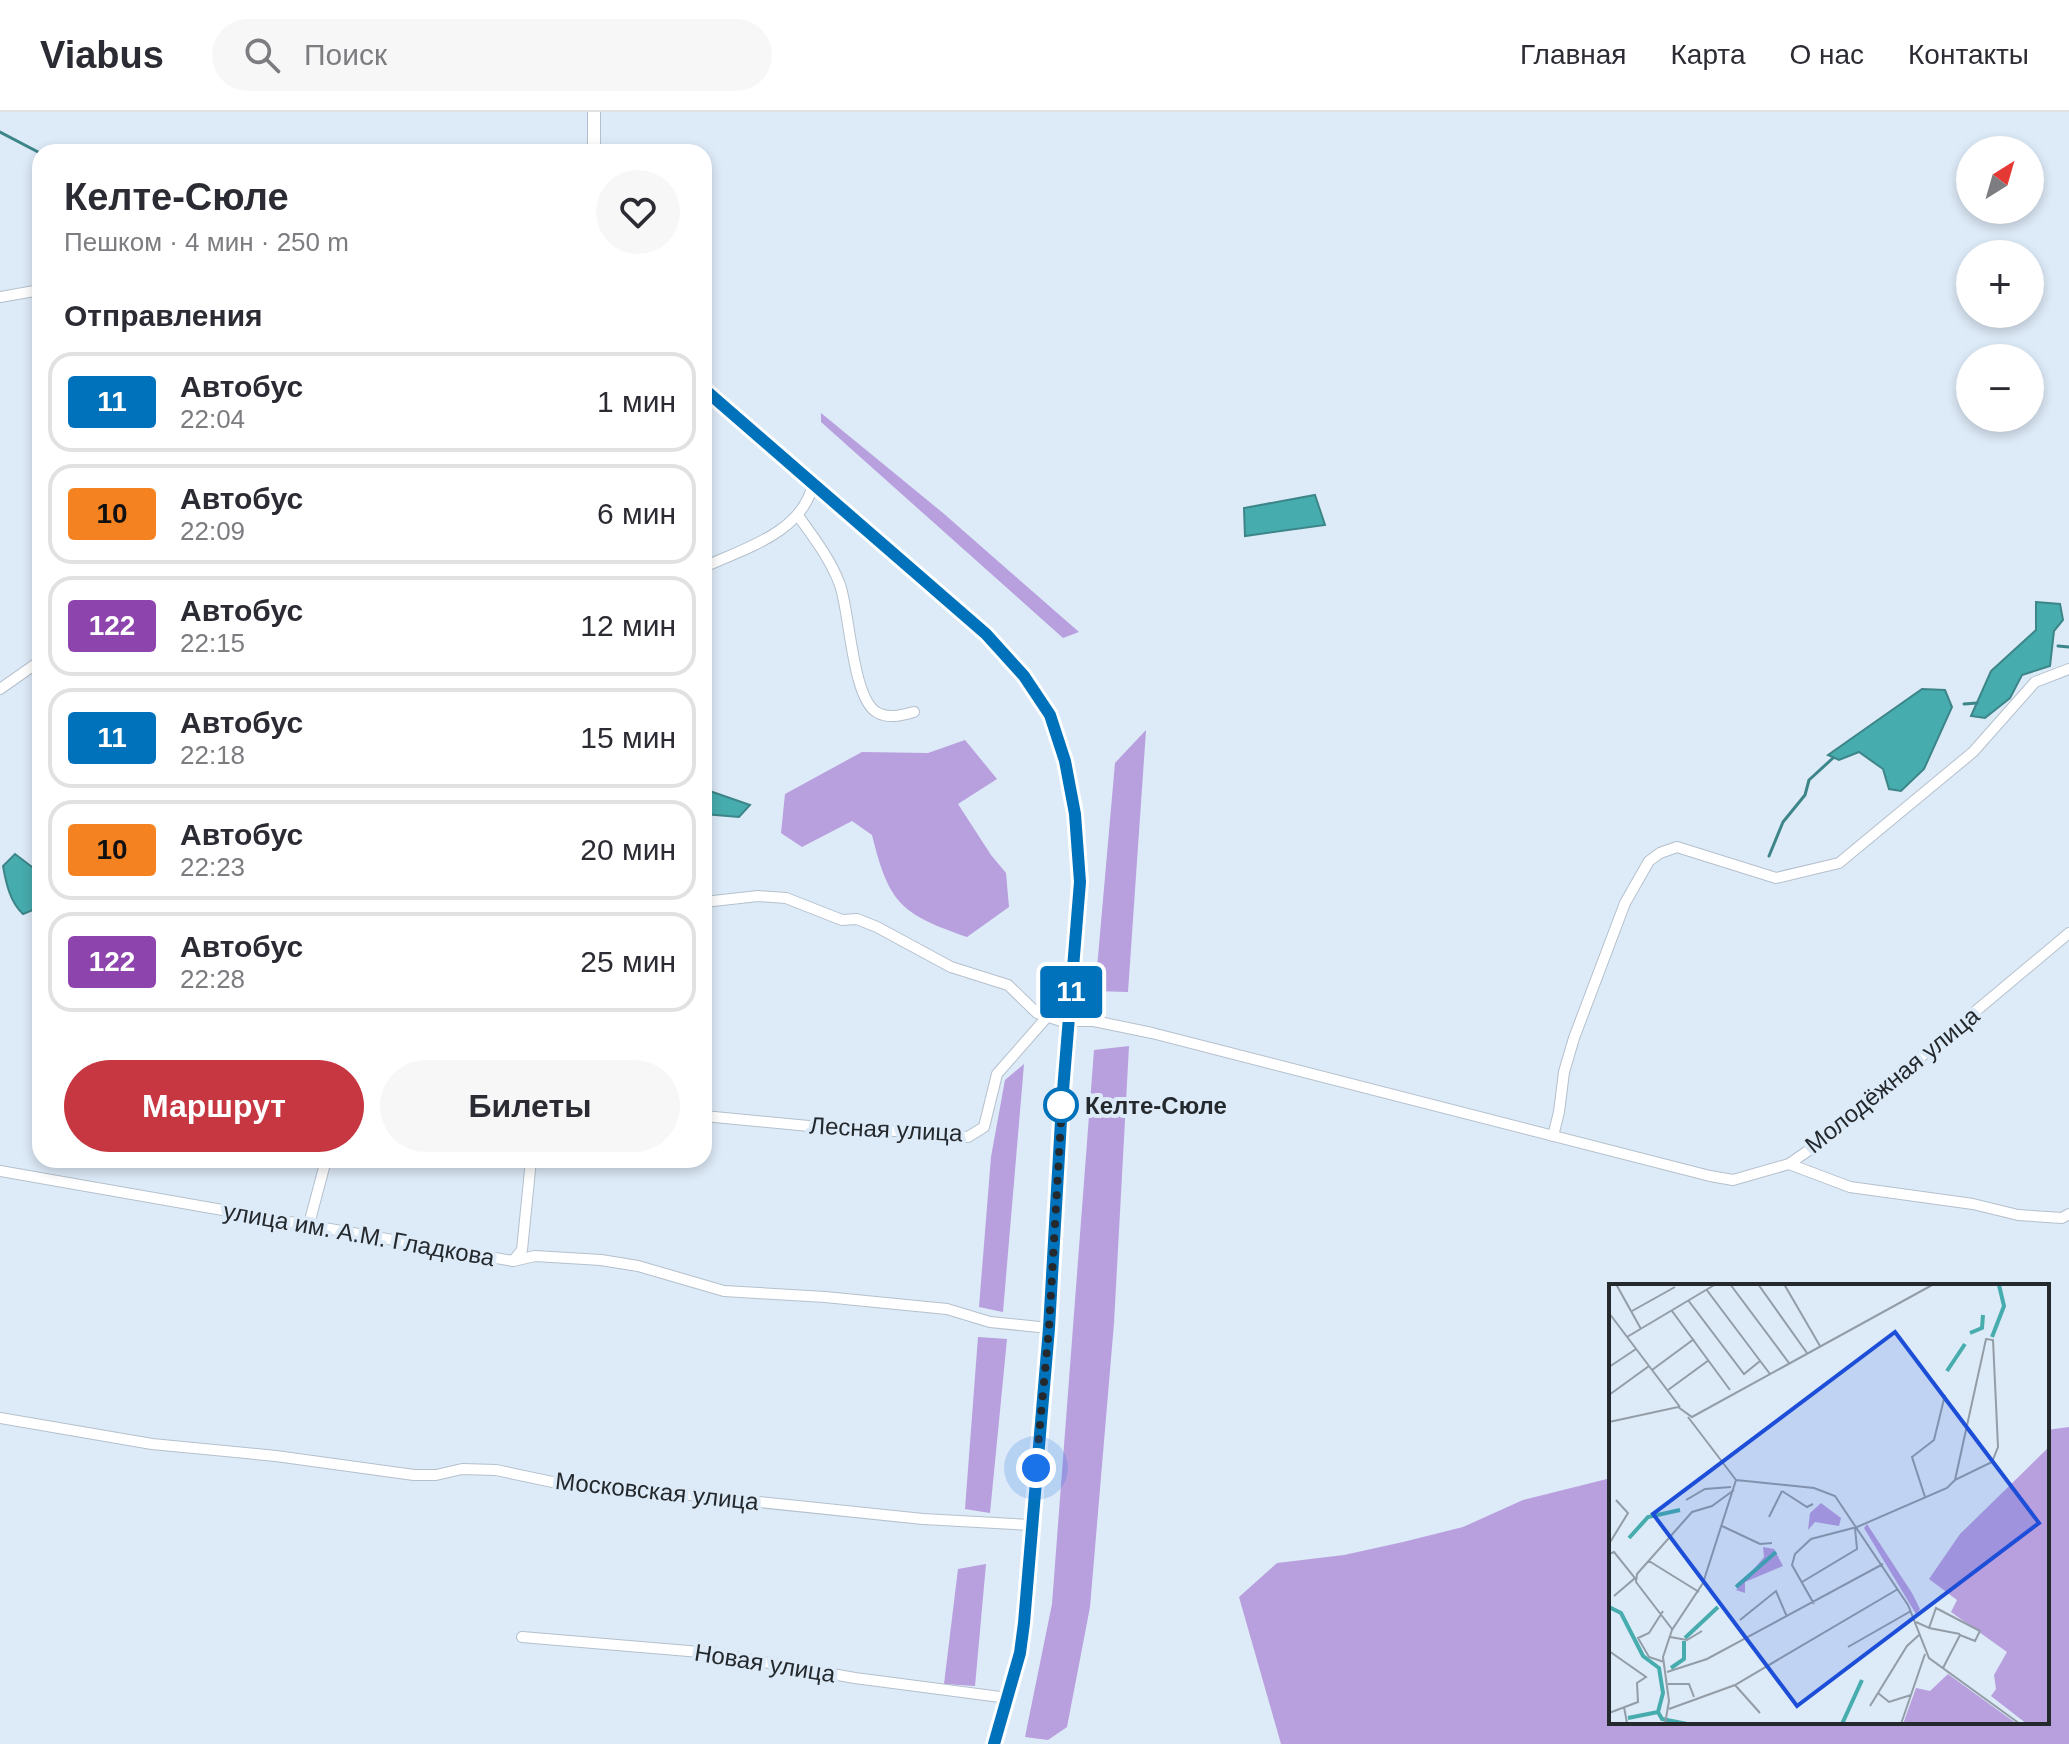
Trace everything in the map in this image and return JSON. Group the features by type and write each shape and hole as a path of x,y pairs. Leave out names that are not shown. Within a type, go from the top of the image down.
{"street":[{"path":"594,112 594,144"},
{"path":"0,297 32,291"},
{"path":"712,397 986,634 1024,676 1050,715 1065,761 1075,814 1080,882 1062,1103 1049,1328 1020,1653 994,1744"},
{"path":"712,563 783,529 799,517 809,500 813,484"},
{"path":"799,517 830,562 840,583 858,676 869,706 878,713 895,717 914,712"},
{"path":"0,689 32,667"},
{"path":"1553,1136 1564,1072 1574,1038 1625,903 1649,861 1677,847 1776,878 1839,863 1973,752 2035,682 2069,669"},
{"path":"712,901 758,896 786,898 842,920 857,919 951,967 1008,985 1037,1013 1047,1017 1094,1021 1152,1033 1733,1180 1789,1164"},
{"name":"Молодёжная улица","path":"1789,1164 2069,933"},
{"name":"Лесная улица","path":"712,1117 968,1137 984,1127 997,1074 1047,1017"},
{"name":"Молодёжная улица","path":"1789,1164 1850,1187 1973,1204 2018,1215 2062,1218 2069,1214"},
{"path":"309,1224 324,1168"},
{"path":"513,1261 522,1250 530,1168"},
{"name":"улица им. А.М. Гладкова","path":"0,1171 513,1261 535,1256 601,1260 638,1266 724,1291 947,1309 990,1322 1049,1328"},
{"name":"Московская улица","path":"0,1418 152,1444 276,1456 414,1475 436,1475 462,1469 496,1470 581,1488 662,1492 923,1519 1031,1525"},
{"name":"Новая улица","path":"522,1637 712,1653 855,1678 1008,1698"}],"shaded area":[{"path":"821,413 943,513 1079,632 1063,638 821,422"},
{"path":"1315,495 1325,525 1245,536 1244,508"},
{"path":"2036,602 2060,604 2063,620 2054,631 2050,666 2022,675 2010,698 1985,718 1971,716 1991,671 2036,630"},
{"path":"1922,689 1945,690 1952,707 1924,769 1901,791 1889,789 1883,769 1859,752 1839,760 1828,755"},
{"path":"1146,730 1128,992 1095,991 1115,763"},
{"path":"965,740 997,779 958,804 1006,873 1009,907 967,937 927,921 901,903 885,877 872,835 852,821 802,847 781,833 785,794 862,752 928,753"},
{"path":"712,792 750,805 739,817 712,815"},
{"path":"15,854 32,867 32,910 23,914 19,909 7,885 3,866"},
{"path":"1129,1046 1114,1323 1090,1607 1067,1727 1048,1740 1025,1737 1052,1604 1094,1050"},
{"path":"1024,1064 1003,1312 979,1307 991,1157 1005,1080"},
{"path":"978,1337 1007,1339 990,1513 965,1509"},
{"path":"2069,1427 2069,1744 1281,1744 1239,1597 1277,1563 1344,1555 1463,1527 1523,1500 1609,1478 1609,1724 2049,1724 2049,1430"},
{"path":"986,1564 975,1686 944,1684 958,1569"}],"waterway":[{"path":"0,132 32,149"},
{"path":"2058,646 2069,647"},
{"path":"1964,704 1977,703"},
{"path":"1769,856 1783,822 1805,795 1809,780 1833,758"}],"bus line":[{"name":"11","path":"712,396 986,634 1024,676 1050,715 1065,761 1075,814 1080,882 1062,1103 1049,1328 1020,1653 994,1744"}],"place":[{"name":"Келте-Сюле","path":"1061,1105"}],"route":[{"path":"1036,1468 1049,1328 1061,1105"}]}
